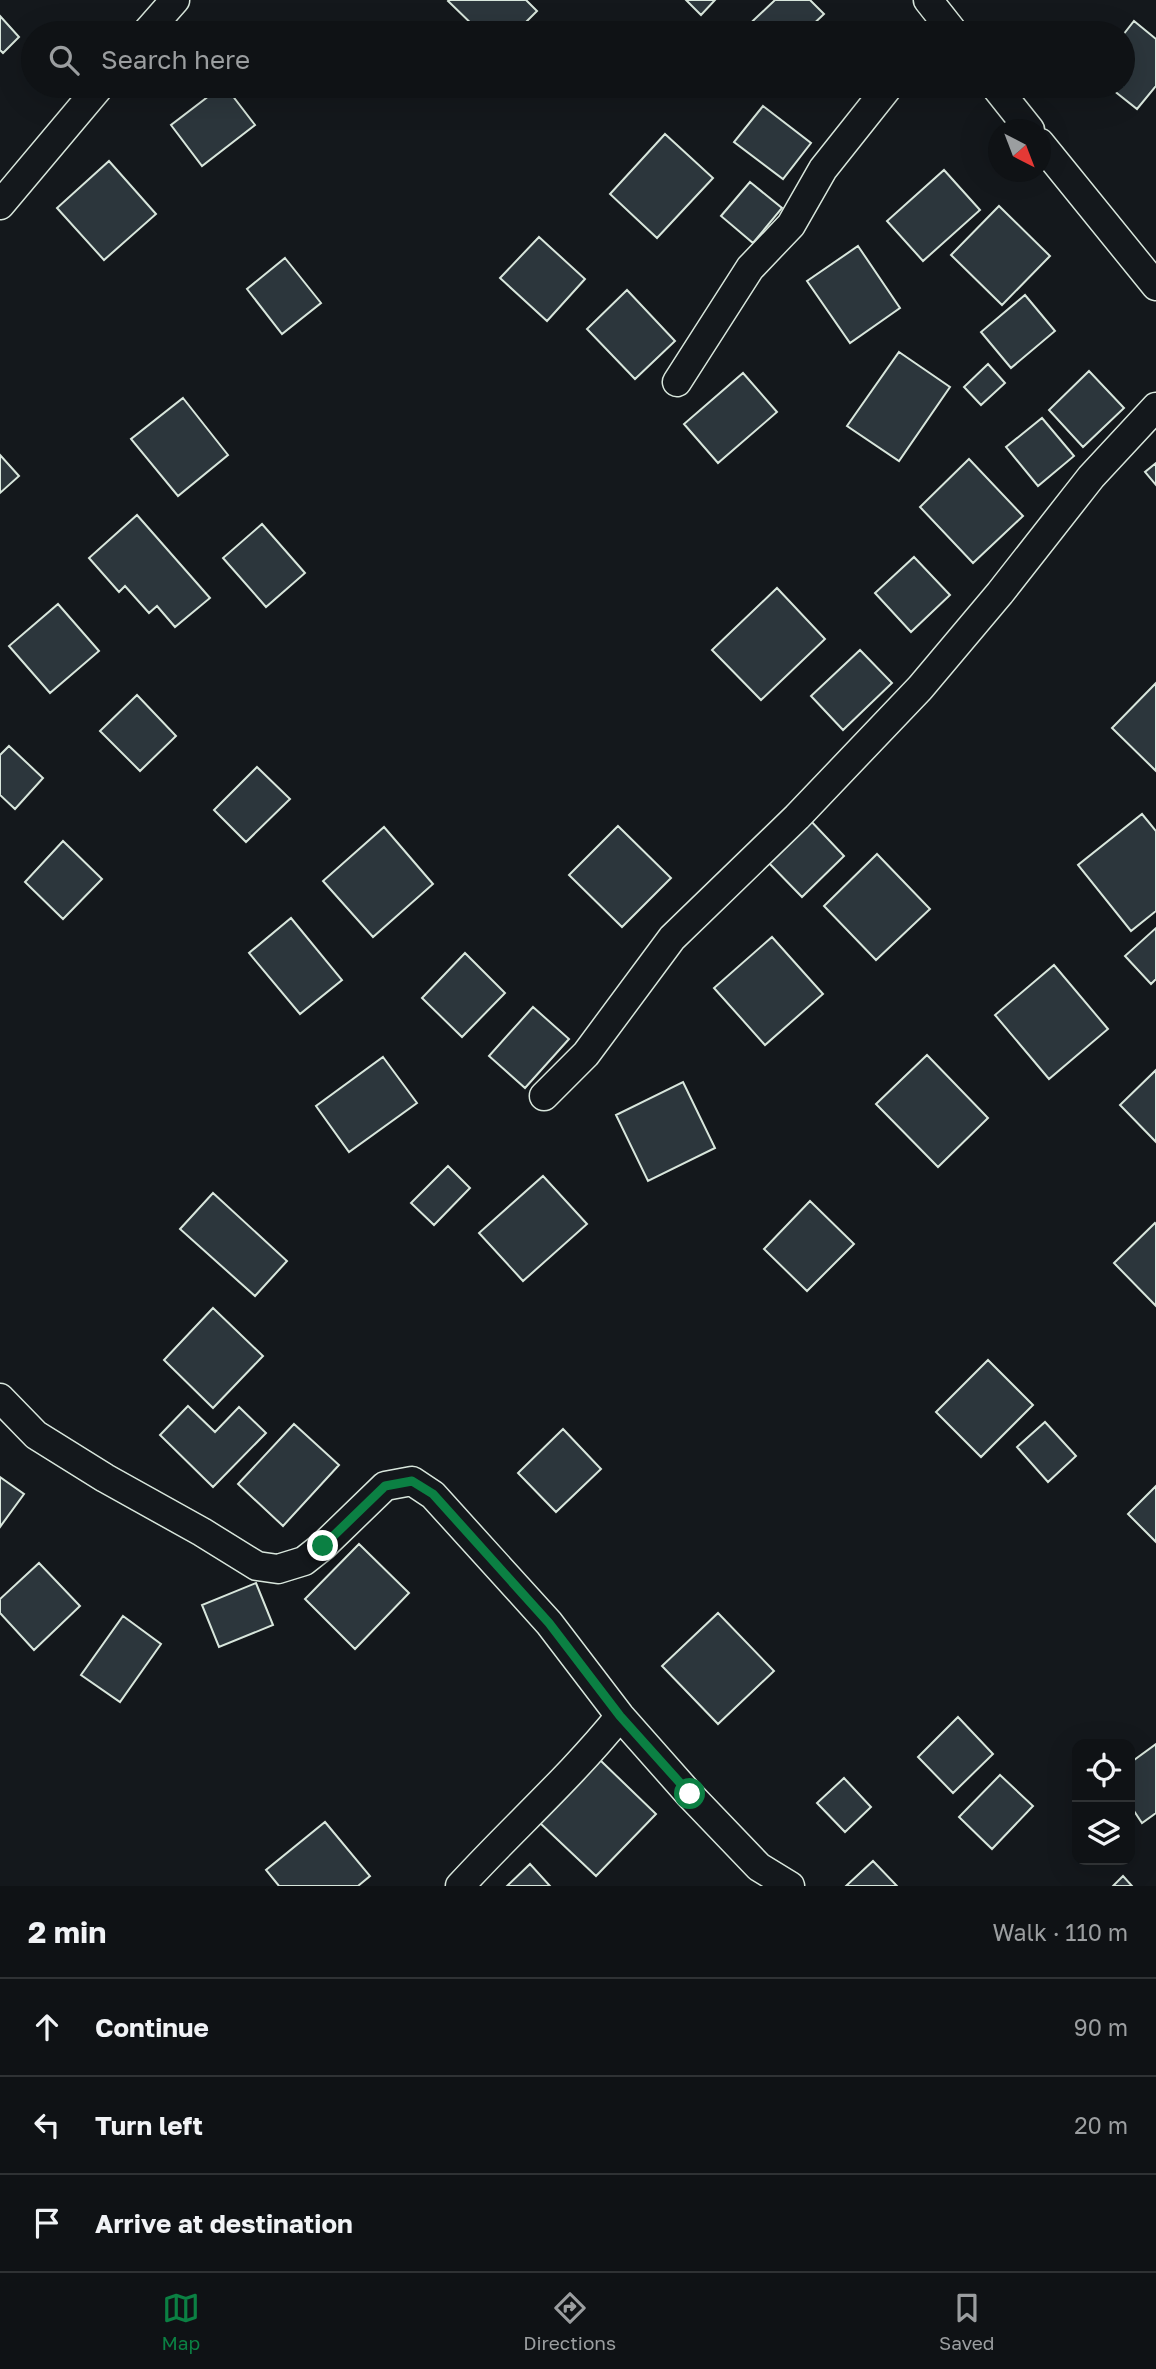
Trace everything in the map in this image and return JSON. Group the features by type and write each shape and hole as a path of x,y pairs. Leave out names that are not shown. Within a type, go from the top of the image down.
{"street":[{"path":"157,21 175,0"},
{"path":"0,205 90,98"},
{"path":"677,382 750,268 791,225 823,169 879,98"},
{"path":"1005,98 1021,119"},
{"path":"1051,156 1156,286"},
{"path":"544,1097 586,1054 672,939 797,817 920,688 1000,593 1091,477 1156,407"},
{"path":"0,1398 36,1435 257,1566 278,1569 304,1562 385,1486 412,1481 433,1494 549,1623 620,1716 690,1794 752,1877 790,1886"},
{"path":"460,1886 501,1841 590,1754 620,1716"}],"building":[{"path":"526,0 537,11 527,21 469,21 448,1"},
{"path":"686,0 715,0 701,15"},
{"path":"775,0 810,0 824,14 817,21 753,21"},
{"path":"0,16 19,37 3,53 0,50"},
{"path":"1135,22 1156,39 1156,86 1137,109 1123,98 1135,98"},
{"path":"206,98 234,98 255,125 202,166 171,125"},
{"path":"763,106 811,143 783,179 734,142"},
{"path":"665,134 713,178 657,238 610,194"},
{"path":"109,161 156,214 104,260 57,208"},
{"path":"944,170 980,210 923,261 887,221"},
{"path":"750,182 782,208 753,243 721,216"},
{"path":"999,206 1050,256 1002,305 951,255"},
{"path":"539,237 585,279 547,321 500,278"},
{"path":"858,246 900,308 850,343 807,281"},
{"path":"285,258 321,303 282,334 247,289"},
{"path":"627,290 675,341 635,379 587,329"},
{"path":"1025,295 1055,331 1011,368 981,332"},
{"path":"899,352 950,387 899,461 847,426"},
{"path":"988,364 1005,383 981,405 964,387"},
{"path":"1089,371 1124,408 1083,447 1049,410"},
{"path":"743,373 777,412 718,463 684,424"},
{"path":"183,398 228,455 178,496 131,439"},
{"path":"1042,418 1074,456 1038,486 1006,447"},
{"path":"0,455 19,476 0,493"},
{"path":"969,459 1023,516 973,563 920,507"},
{"path":"1156,463 1156,485 1145,472"},
{"path":"137,515 210,598 175,627 157,606 149,613 125,586 119,592 89,558"},
{"path":"262,524 305,573 266,607 223,558"},
{"path":"914,557 950,595 911,632 875,593"},
{"path":"777,588 825,639 761,700 712,650"},
{"path":"58,604 99,651 50,693 9,646"},
{"path":"860,650 892,683 843,730 811,696"},
{"path":"1156,683 1156,771 1112,728"},
{"path":"137,695 176,736 140,771 100,731"},
{"path":"9,746 43,778 15,809 0,795 0,755"},
{"path":"257,767 290,799 246,842 214,810"},
{"path":"1142,814 1156,831 1156,911 1131,931 1078,865"},
{"path":"809,819 844,856 802,897 766,860"},
{"path":"618,826 671,878 622,927 569,875"},
{"path":"384,827 433,884 373,937 323,881"},
{"path":"63,841 102,879 63,919 25,882"},
{"path":"877,854 930,909 876,960 824,906"},
{"path":"291,918 342,980 300,1014 249,953"},
{"path":"1156,928 1156,979 1151,984 1125,956"},
{"path":"772,937 823,994 765,1045 714,988"},
{"path":"465,953 505,993 462,1037 422,998"},
{"path":"1054,965 1108,1029 1049,1079 995,1015"},
{"path":"533,1007 569,1039 525,1088 489,1056"},
{"path":"927,1055 988,1118 938,1167 876,1104"},
{"path":"383,1057 417,1103 349,1152 316,1106"},
{"path":"1156,1070 1156,1142 1120,1105"},
{"path":"683,1082 715,1148 648,1181 616,1115"},
{"path":"448,1166 470,1188 434,1225 411,1203"},
{"path":"543,1176 587,1224 523,1281 479,1233"},
{"path":"213,1193 287,1261 255,1296 180,1229"},
{"path":"810,1201 854,1244 807,1291 764,1249"},
{"path":"1156,1224 1156,1306 1114,1263"},
{"path":"213,1308 263,1356 213,1408 164,1360"},
{"path":"988,1360 1033,1405 981,1457 936,1412"},
{"path":"188,1406 215,1432 239,1407 266,1433 213,1487 160,1435"},
{"path":"1045,1422 1076,1456 1048,1482 1017,1447"},
{"path":"294,1424 339,1465 283,1526 238,1484"},
{"path":"563,1429 601,1469 556,1512 518,1473"},
{"path":"0,1477 24,1494 0,1527"},
{"path":"1156,1486 1156,1542 1128,1514"},
{"path":"359,1544 409,1593 355,1649 305,1599"},
{"path":"39,1563 80,1606 34,1650 0,1613 0,1599"},
{"path":"256,1583 273,1625 219,1647 202,1605"},
{"path":"718,1613 774,1671 718,1724 662,1666"},
{"path":"123,1616 161,1644 120,1702 81,1675"},
{"path":"958,1717 993,1754 953,1793 918,1757"},
{"path":"1156,1744 1156,1813 1142,1823 1135,1812 1135,1759"},
{"path":"600,1760 656,1814 596,1876 540,1823"},
{"path":"1000,1775 1033,1806 992,1849 959,1817"},
{"path":"844,1778 871,1807 845,1832 817,1803"},
{"path":"325,1822 370,1876 358,1886 279,1886 266,1870"},
{"path":"873,1861 897,1886 846,1886"},
{"path":"530,1864 550,1886 507,1886"},
{"path":"1123,1876 1132,1886 1113,1886"}],"route":[{"path":"323,1546 385,1486 412,1481 433,1494 549,1623 620,1716 690,1794"}]}
